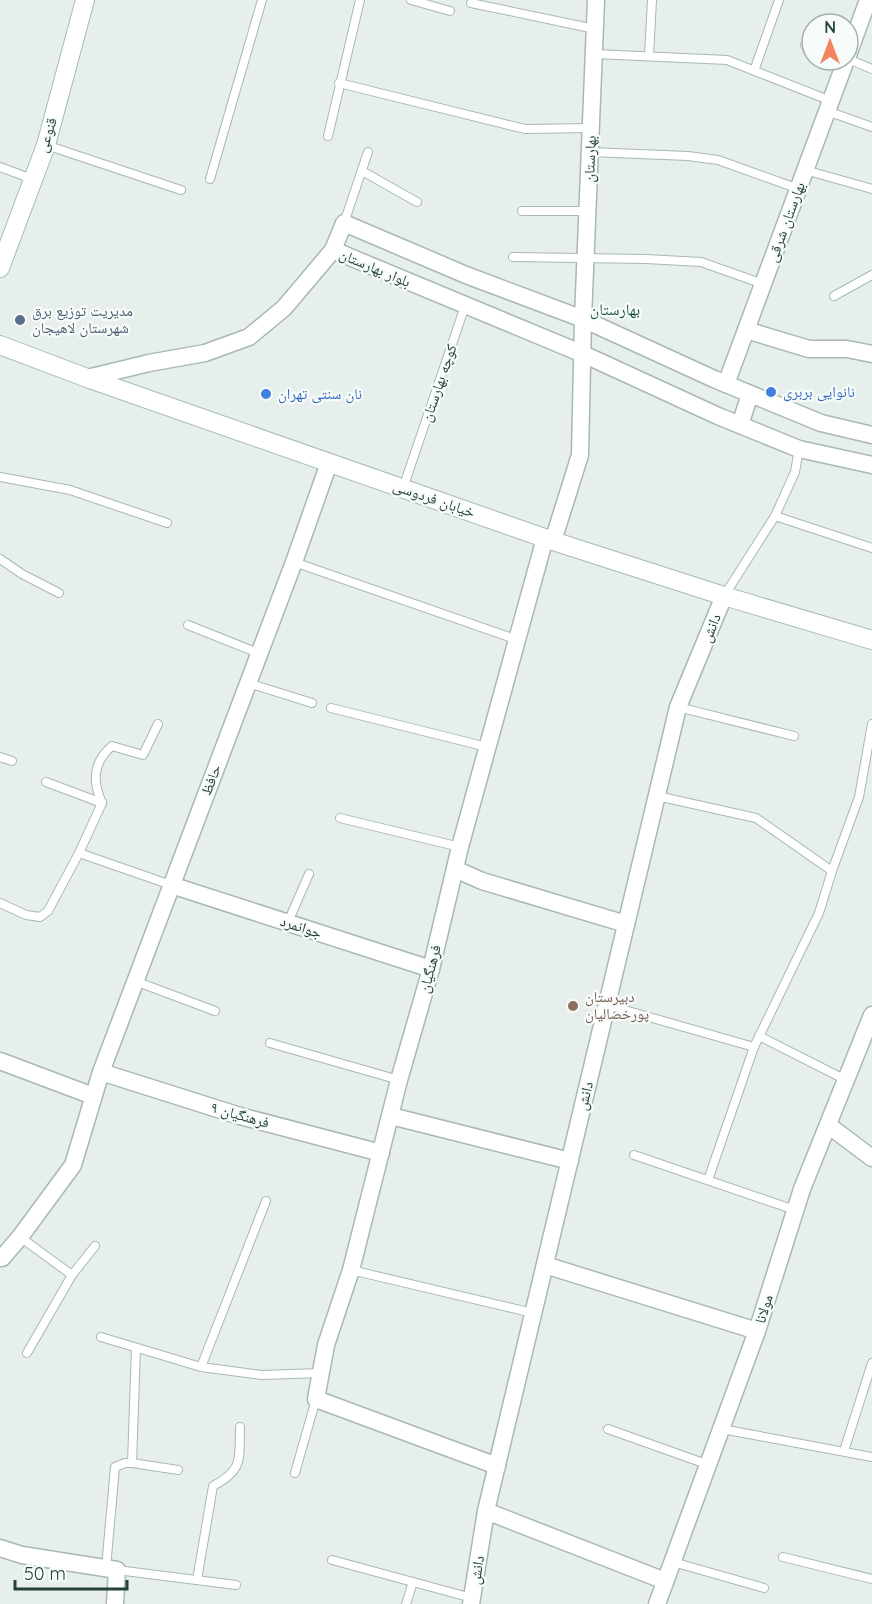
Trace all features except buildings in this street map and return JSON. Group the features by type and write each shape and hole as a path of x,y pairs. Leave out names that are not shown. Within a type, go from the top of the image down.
{"main road":[{"name":"قنوعی","path":"0,268 46,145 85,0"},
{"name":"خیابان فردوسی","path":"0,345 87,378 549,540 872,640"}],"street":[{"name":"بهارستان","path":"583,354 596,0"},
{"name":"بهارستان شرقی","path":"860,22 868,0"},
{"name":"بهارستان شرقی","path":"726,384 842,72"},
{"name":"بلوار بهارستان","path":"872,435 821,423 726,384 583,319 466,275 344,223 333,250 583,354 799,449 872,465"},
{"path":"87,378 149,363 205,353 249,337 284,308 333,250"},
{"name":"کوچه بهارستان","path":"465,306 466,275"},
{"path":"746,330 808,349 848,349 872,354"},
{"name":"فرهنگیان","path":"316,1399 326,1345 351,1270 487,747 549,540 580,455 583,354"},
{"path":"740,425 750,394"},
{"name":"حافظ","path":"0,1258 20,1238 73,1165 101,1072 294,562 329,463"},
{"name":"دانش","path":"472,1601 486,1511 678,708 724,596"},
{"path":"455,869 482,881 626,924"},
{"name":"جوانمرد","path":"171,885 431,969"},
{"name":"مولانا","path":"657,1604 757,1331 802,1189 846,1080 867,1044 872,1015"},
{"path":"0,1061 93,1096"},
{"name":"فرهنگیان ۹","path":"101,1072 240,1116 381,1153"},
{"path":"391,1116 570,1161"},
{"path":"828,1125 872,1158"},
{"path":"545,1265 757,1331"},
{"path":"316,1399 497,1466"},
{"path":"486,1511 665,1581"},
{"path":"0,1548 22,1555 112,1569 116,1604"}],"lane":[{"path":"210,180 262,0"},
{"path":"328,136 360,0"},
{"path":"411,0 450,11"},
{"path":"649,56 652,0"},
{"path":"754,71 779,0"},
{"path":"471,3 595,29"},
{"path":"595,54 727,60 872,128"},
{"path":"339,83 525,129 591,128"},
{"path":"46,145 181,189"},
{"path":"344,223 368,152"},
{"path":"590,152 688,156 718,160 799,189"},
{"path":"0,167 32,180"},
{"path":"805,170 872,189"},
{"path":"362,171 417,202"},
{"path":"522,211 588,211"},
{"path":"513,257 701,262 763,284"},
{"path":"834,296 872,275"},
{"name":"کوچه بهارستان","path":"402,489 465,306"},
{"path":"724,596 775,516 795,472 799,449"},
{"path":"0,477 70,490 167,523"},
{"path":"775,516 872,548"},
{"path":"0,559 22,574 59,593"},
{"path":"294,562 518,640"},
{"path":"188,625 258,653"},
{"path":"248,683 312,703"},
{"path":"331,708 487,747"},
{"path":"678,708 794,736"},
{"path":"0,903 26,915 40,917 48,911 102,803 97,792 95,778 102,755 112,746 143,755 158,724"},
{"path":"708,1180 759,1035 819,914 859,797 872,724"},
{"path":"0,757 12,761"},
{"path":"46,782 102,803"},
{"path":"657,796 756,819 832,871"},
{"path":"340,818 460,847"},
{"path":"79,853 171,885"},
{"path":"288,922 309,874"},
{"path":"135,981 215,1011"},
{"path":"607,1005 754,1047"},
{"path":"759,1035 846,1080"},
{"path":"270,1043 399,1080"},
{"path":"634,1155 795,1210"},
{"path":"201,1367 266,1201"},
{"path":"20,1238 72,1275"},
{"path":"27,1353 72,1275 95,1246"},
{"path":"351,1270 533,1313"},
{"path":"101,1337 201,1367 262,1375 320,1373"},
{"path":"132,1463 136,1348"},
{"path":"844,1452 872,1363"},
{"path":"295,1473 316,1399"},
{"path":"197,1580 213,1486 227,1479 238,1464 240,1427"},
{"path":"722,1429 872,1457"},
{"path":"608,1430 709,1465"},
{"path":"178,1470 132,1463 115,1467 112,1569 236,1585"},
{"path":"783,1557 872,1579"},
{"path":"332,1560 472,1601"},
{"path":"673,1562 764,1588"},
{"path":"406,1604 413,1582"}],"place":[{"name":"مدیریت توزیع برق شهرستان لاهیجان","path":"20,320"},
{"name":"نانوایی بربری","path":"771,392"},
{"name":"نان سنتی تهران","path":"266,394"},
{"name":"دبیرستان پورخصالیان","path":"573,1006"}],"district":[{"name":"بهارستان","path":"615,309"}]}
